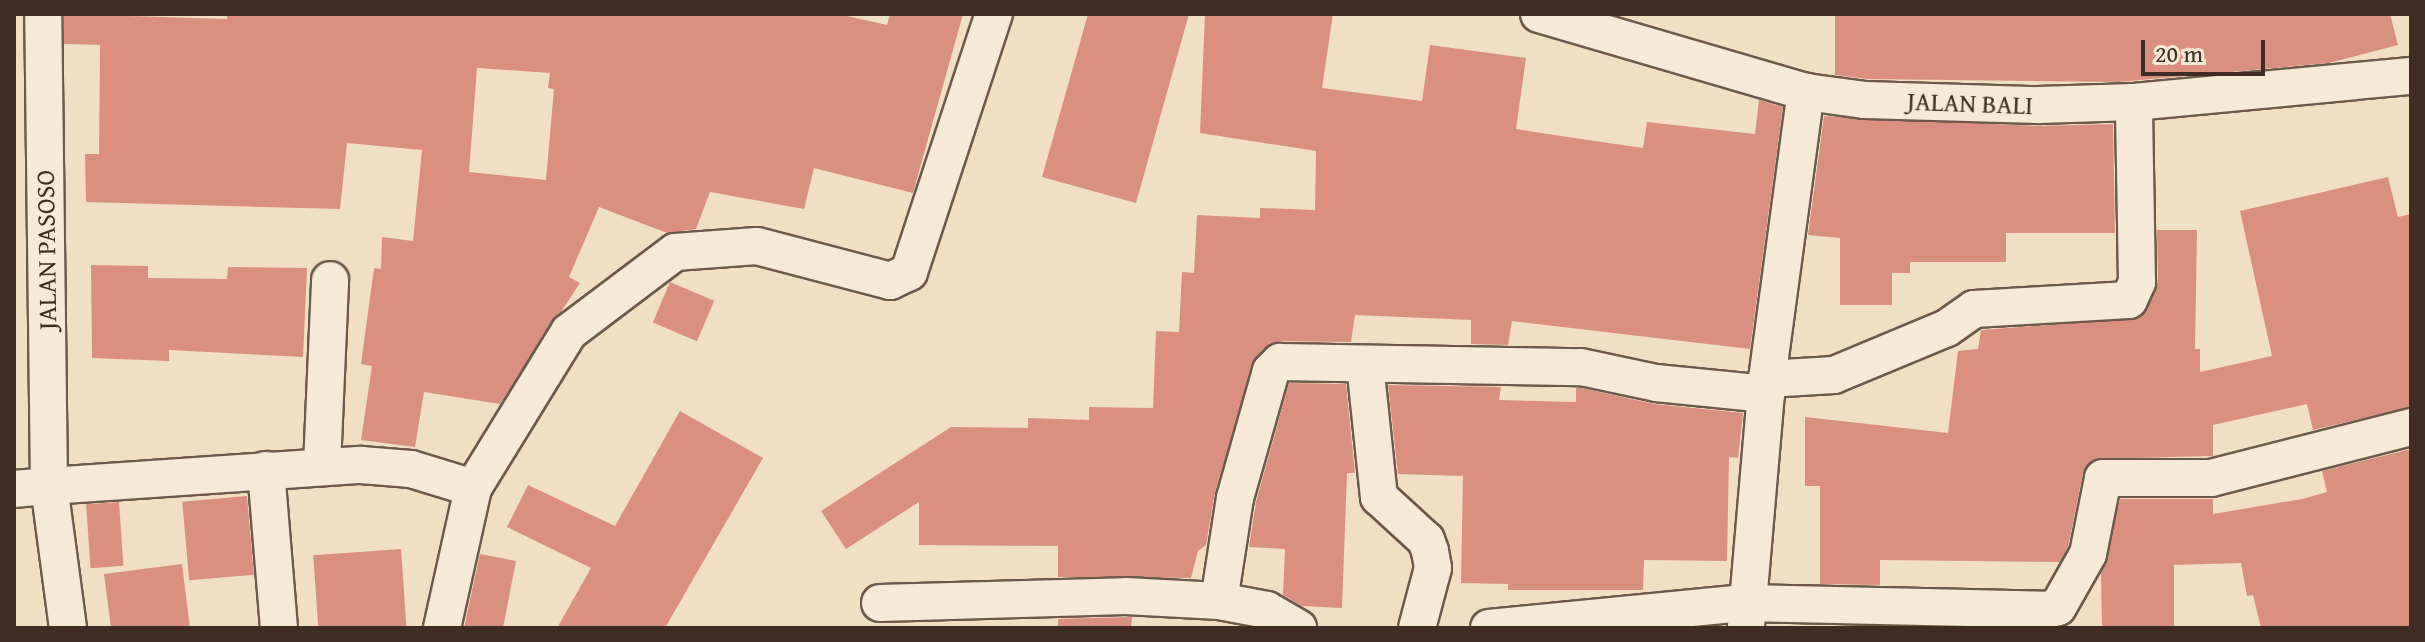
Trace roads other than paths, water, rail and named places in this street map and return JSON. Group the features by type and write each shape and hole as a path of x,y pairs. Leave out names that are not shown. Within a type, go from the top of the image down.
{"street":[{"name":"JALAN PASOSO","path":"43,14 32,488 68,628"},
{"path":"442,628 475,484 569,332 675,252 757,246 890,281 909,272 994,14"},
{"name":"JALAN BALI","path":"1539,14 1806,92 1865,100 2038,105 2134,102 2411,76"},
{"path":"1745,616 1767,386 1806,92"},
{"path":"1219,601 1235,498 1273,366 1581,367 1656,383 1767,386 1834,375 1947,328 1974,309 2129,300 2137,282 2134,102"},
{"path":"322,466 330,280"},
{"path":"1365,364 1379,497 1426,540 1430,551 1433,568 1417,628"},
{"path":"1489,628 1745,616 2062,618 2088,554 2103,478 2211,478 2411,427"},
{"path":"32,488 322,466 411,469 475,484"},
{"path":"266,470 279,628"},
{"path":"880,603 1126,596 1219,601 1267,610 1298,628"}]}
